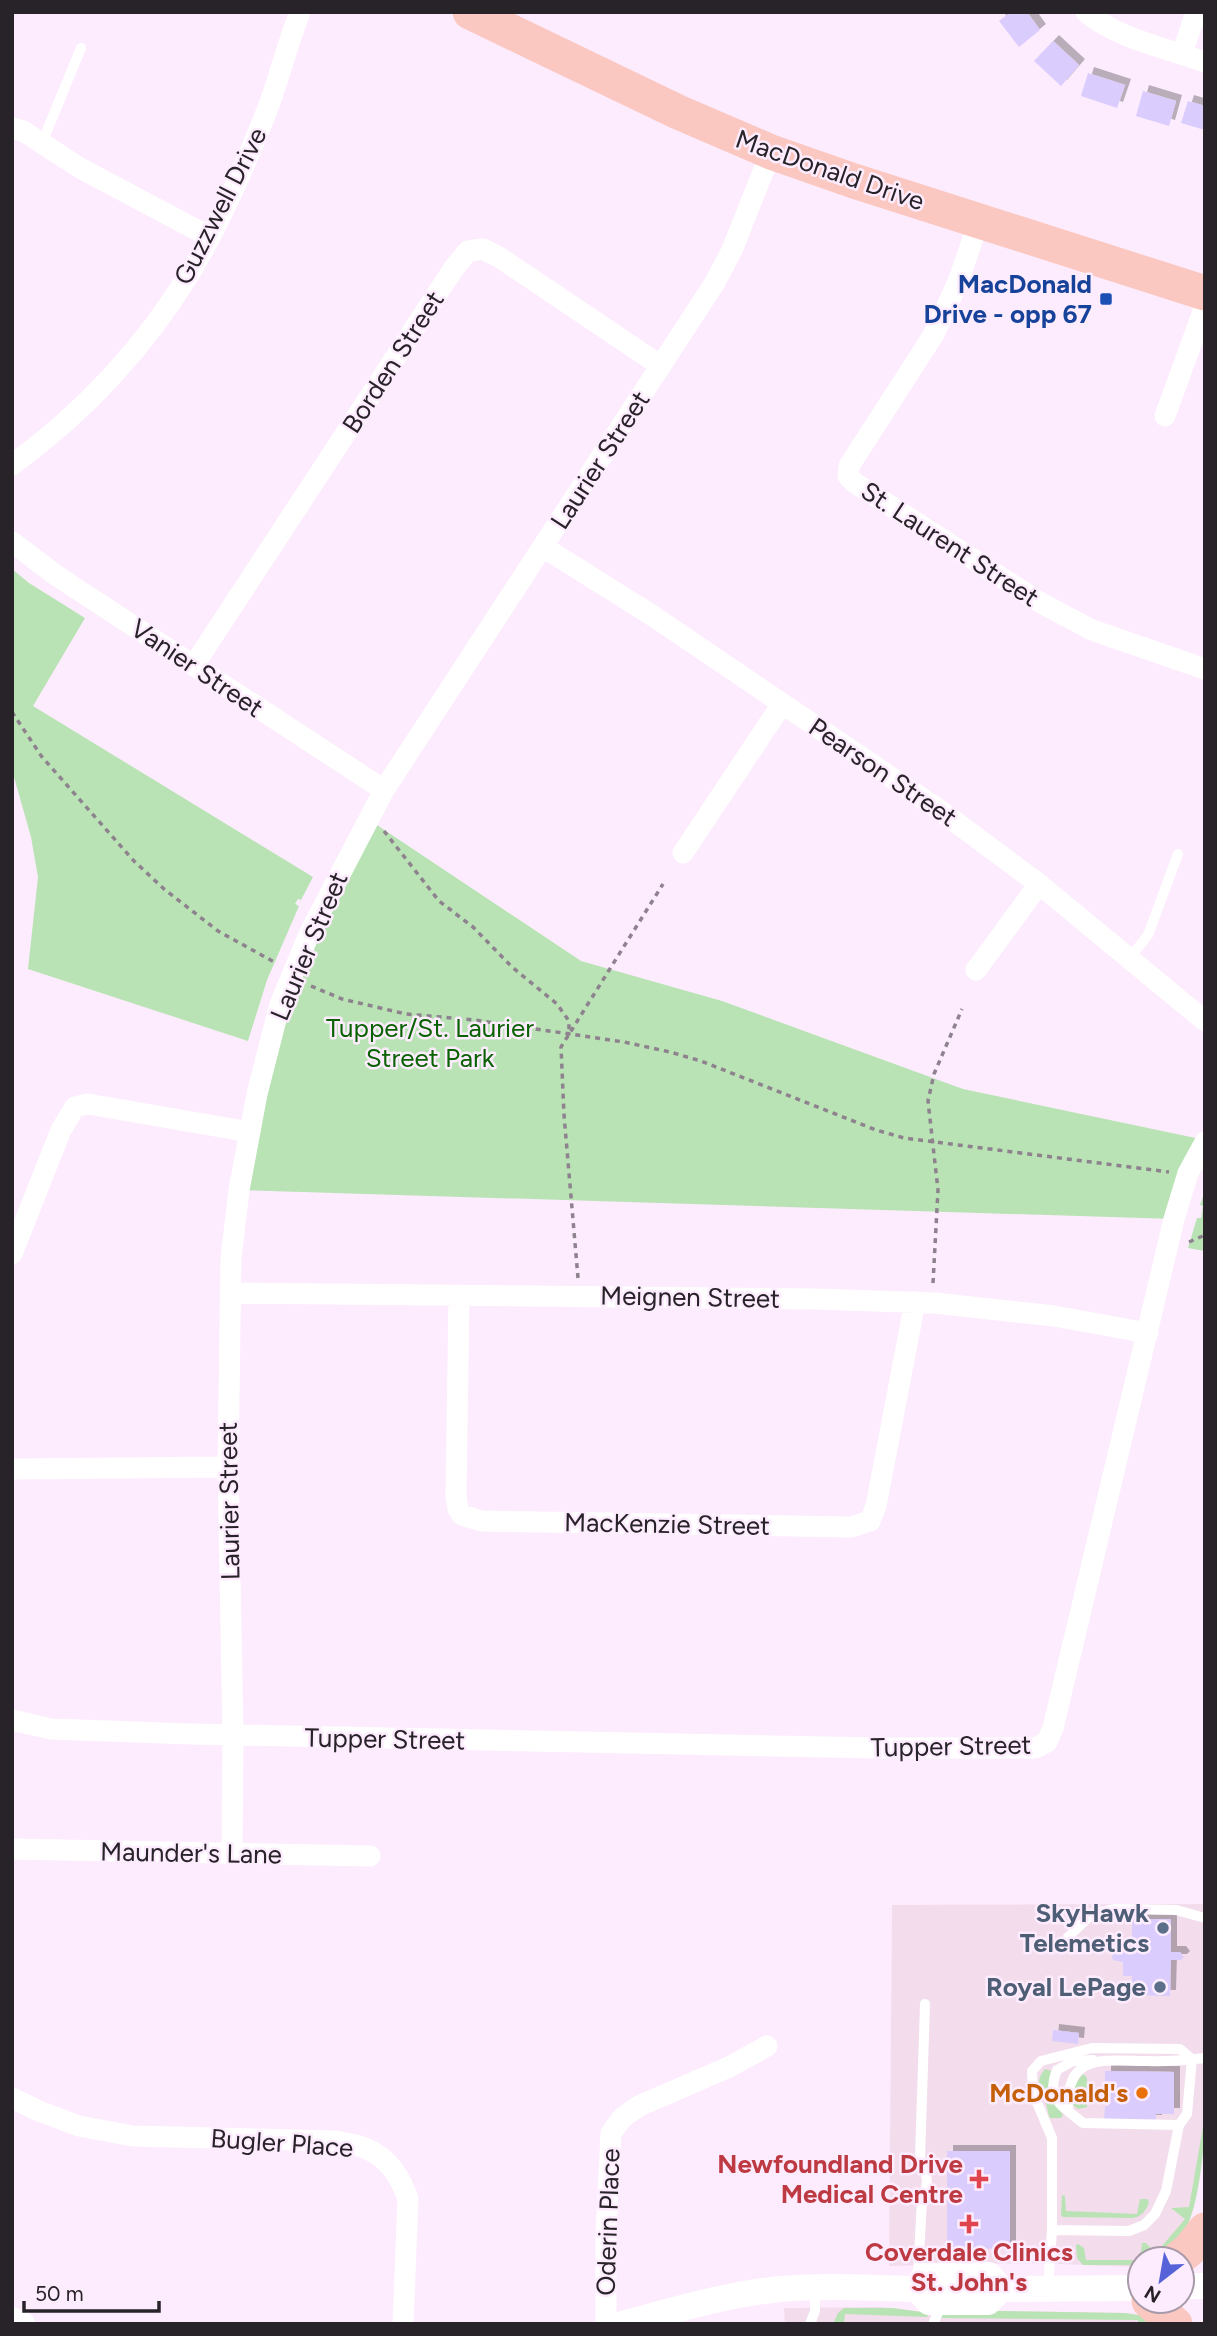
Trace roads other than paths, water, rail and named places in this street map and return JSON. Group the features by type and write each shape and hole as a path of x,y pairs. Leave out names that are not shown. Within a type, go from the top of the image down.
{"main road":[{"name":"MacDonald Drive","path":"470,12 638,94 771,152 979,222 1205,293"},
{"path":"1193,2245 1205,2230"}],"street":[{"name":"Guzzwell Drive","path":"12,466 78,413 114,374 191,272 234,190 266,114 300,12"},
{"path":"1086,12 1095,20 1125,34 1205,62"},
{"path":"1182,54 1196,12"},
{"path":"12,128 23,131 80,168 210,237"},
{"name":"Laurier Street","path":"232,1854 233,1735 228,1467 230,1293 234,1224 268,1048 292,973 384,790 714,284 732,250 771,152"},
{"name":"St. Laurent Street","path":"979,222 958,282 934,334 849,466 848,476 909,519 1041,603 1092,630 1205,669"},
{"name":"Borden Street","path":"194,666 454,268 468,251 483,249 499,257 660,366"},
{"path":"1165,416 1205,306"},
{"name":"Vanier Street","path":"12,542 57,576 384,790"},
{"name":"Pearson Street","path":"543,547 650,614 938,809 1039,884 1205,1021"},
{"path":"683,853 782,704"},
{"path":"976,970 1039,884"},
{"path":"12,1254 61,1130 75,1107 88,1104 250,1132"},
{"name":"Tupper Street","path":"12,1720 51,1729 233,1735 1035,1748 1047,1742 1053,1728 1174,1219 1188,1173 1205,1142"},
{"name":"Meignen Street","path":"230,1293 788,1298 915,1302 1054,1316 1148,1333"},
{"name":"MacKenzie Street","path":"459,1296 456,1495 458,1509 462,1515 481,1521 838,1527 851,1527 870,1521 876,1506 915,1302"},
{"path":"12,1469 228,1467"},
{"name":"Maunder's Lane","path":"12,1849 370,1856"},
{"name":"Oderin Place","path":"606,2324 606,2233 611,2133 623,2117 639,2106 729,2067 767,2046"},
{"name":"Bugler Place","path":"12,2098 79,2126 133,2136 335,2141 367,2148 391,2167 402,2181 408,2199 403,2324"},
{"path":"917,2289 924,2276 989,2275 1001,2289"},
{"path":"622,2324 719,2299 815,2287 917,2289 938,2313 988,2302 1001,2289 1126,2291"},
{"path":"12,2320 22,2324"}],"lane":[{"path":"42,143 81,48"},
{"path":"1129,958 1148,935 1178,854"},
{"path":"1068,1937 1091,1914 1115,1909 1176,1910 1205,1918"},
{"path":"917,2289 922,2199 928,2188 928,2176 920,2158 925,2004"},
{"path":"1048,2289 1052,2230 1052,2138 1033,2093 1032,2071 1041,2061 1092,2048 1180,2049 1192,2059"},
{"path":"1179,2125 1083,2123 1056,2101 1052,2086 1057,2070 1073,2061 1174,2062 1205,2058"},
{"path":"1052,2230 1129,2231 1144,2225 1155,2214 1166,2191 1179,2125 1187,2114 1192,2059"},
{"path":"1068,2111 1070,2081 1083,2067 1096,2060"},
{"path":"810,2324 815,2311 815,2287"}],"place":[{"name":"MacDonald Drive - opp 67","path":"1106,299"},
{"name":"SkyHawk Telemetics","path":"1163,1928"},
{"name":"Royal LePage","path":"1160,1987"},
{"name":"McDonald's","path":"1142,2093"},
{"name":"Newfoundland Drive Medical Centre","path":"979,2179"},
{"name":"Coverdale Clinics St. John's","path":"969,2224"}],"park label":[{"name":"Tupper/St. Laurier Street Park","path":"430,1043"}]}
